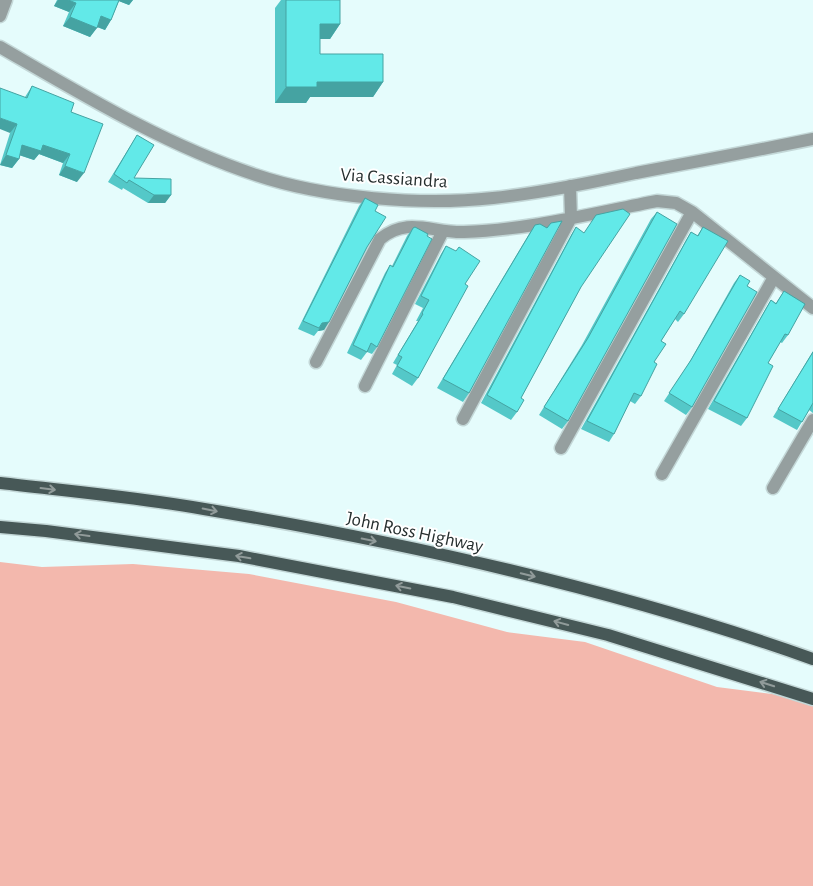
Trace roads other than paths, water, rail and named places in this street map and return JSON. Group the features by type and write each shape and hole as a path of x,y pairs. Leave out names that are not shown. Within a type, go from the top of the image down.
{"main road":[{"name":"John Ross Highway","path":"0,483 202,508 419,550 596,592 766,642 813,659"},
{"path":"0,527 46,531 240,556 453,597 608,635 813,699"}],"street":[{"path":"0,16 6,0"},
{"name":"Via Cassiandra","path":"0,47 109,110 192,151 257,176 296,187 357,195 449,201 491,199 570,186 813,139"},
{"path":"463,419 571,218 570,186"},
{"path":"316,362 380,239 400,227 443,231 480,230 571,218 657,201 676,203 692,212 813,308"},
{"path":"561,448 692,212"},
{"path":"365,386 443,231"},
{"path":"662,474 774,277"},
{"path":"773,488 813,420"}]}
